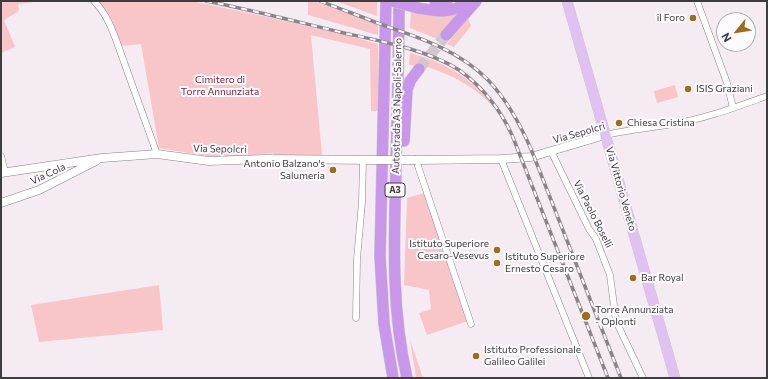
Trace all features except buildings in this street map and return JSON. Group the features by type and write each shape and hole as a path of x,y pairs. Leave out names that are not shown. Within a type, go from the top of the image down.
{"highway":[{"path":"380,1 386,31"},
{"name":"Autostrada A3 Napoli-Salerno","path":"386,1 380,256 384,324 393,378"},
{"path":"391,1 436,12 460,7 467,1"},
{"name":"Autostrada A3 Napoli-Salerno","path":"399,1 393,261 401,350 407,378"},
{"path":"435,1 447,1"},
{"path":"446,35 476,1"},
{"path":"394,233 400,200 408,90 410,81 419,69"}],"main road":[{"name":"Via Vittorio Veneto","path":"567,1 675,378"}],"street":[{"path":"94,1 108,20 115,36 157,154"},
{"path":"697,1 727,83 733,108"},
{"name":"Via Sepolcri","path":"3,173 102,158 157,154 209,161 273,159 501,159 531,157 605,135 673,124 733,108 767,96"},
{"name":"Via Paolo Boselli","path":"550,151 589,229 596,239 610,275 616,322 643,378"},
{"path":"1,156 3,173"},
{"name":"Via Cola","path":"1,203 39,190 102,158"},
{"path":"501,159 589,378"},
{"path":"356,318 357,258 362,202 363,160"},
{"path":"416,160 471,324"}],"green space":[{"path":"1,1 42,1 18,4 19,11 4,20 15,47 1,53"},
{"name":"Cimitero di Torre Annunziata","path":"98,1 192,1 338,33 378,44 378,111 371,111 370,49 311,35 322,155 274,156 274,153 244,156 208,156 159,148 141,44 121,46 111,20"},
{"path":"308,1 314,1 378,25 378,35 308,15"},
{"path":"336,1 377,1 377,16"},
{"path":"411,11 459,12 440,40 410,28"},
{"path":"468,18 471,26 454,47 447,44"},
{"path":"410,53 435,61 458,73 478,89 496,109 479,94 455,78 425,66 422,71 417,66 409,65"},
{"path":"675,85 678,97 657,103 654,91"},
{"path":"424,193 468,321 427,335 419,313 431,309 429,290 404,285 407,198"},
{"path":"159,285 163,330 39,342 31,305"},
{"path":"410,340 423,378 416,378"}],"tunnel":[{"path":"419,69 446,35"}],"railway":[{"path":"206,1 403,47 447,63 459,70 476,84 496,107 512,135 608,378"},
{"path":"320,1 437,46 464,60 477,70 495,88 512,113 531,149 621,378"}],"place":[{"name":"il Foro","path":"693,18"},
{"name":"ISIS Graziani","path":"688,89"},
{"name":"Chiesa Cristina","path":"619,123"},
{"name":"Antonio Balzano's Salumeria","path":"333,170"},
{"name":"Istituto Superiore Cesaro-Vesevus","path":"497,250"},
{"name":"Istituto Superiore Ernesto Cesaro","path":"497,263"},
{"name":"Bar Royal","path":"633,278"},
{"name":"Torre Annunziata - Oplonti","path":"586,316"},
{"name":"Istituto Professionale Galileo Galilei","path":"476,356"}]}
